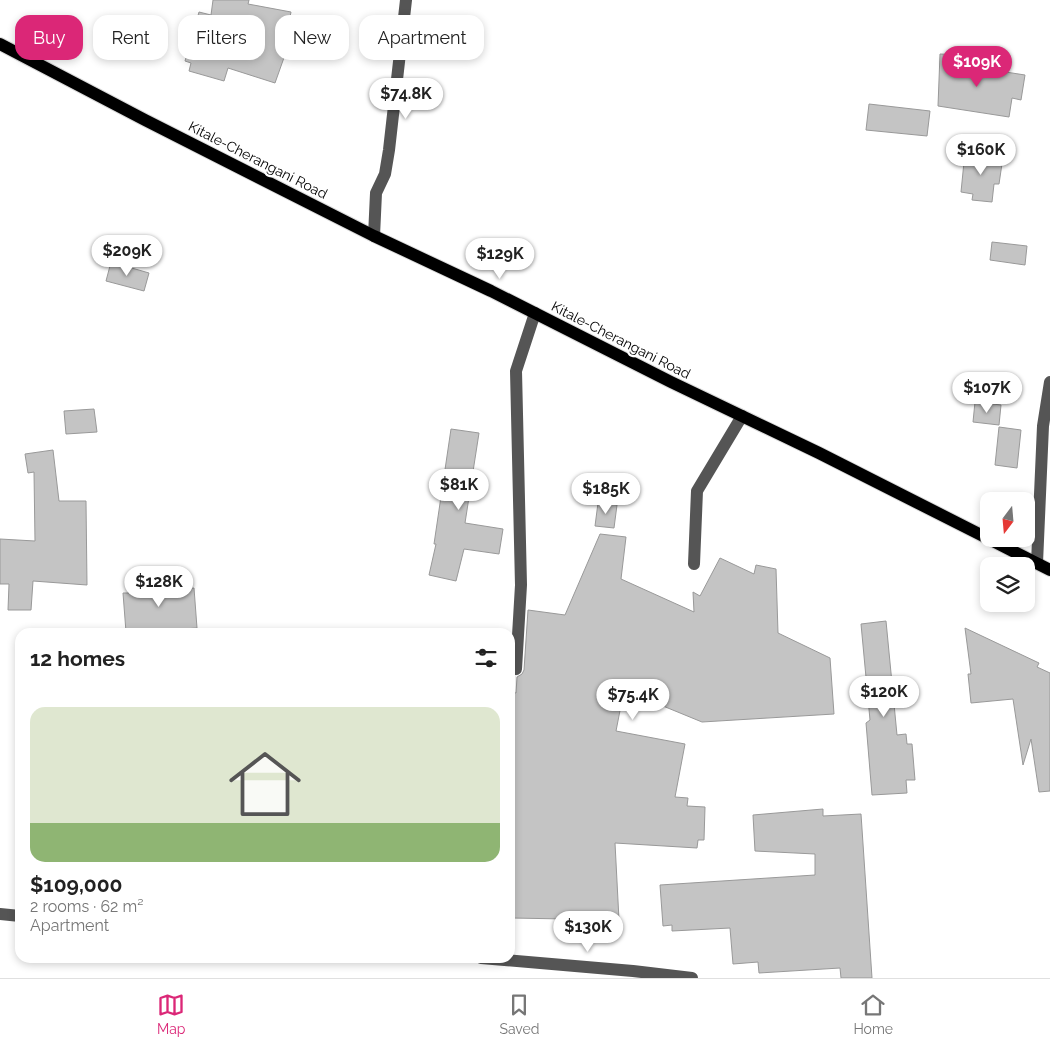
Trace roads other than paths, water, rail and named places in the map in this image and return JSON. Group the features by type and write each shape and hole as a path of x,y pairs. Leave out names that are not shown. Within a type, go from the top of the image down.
{"main road":[{"name":"Kitale-Cherangani Road","path":"0,44 374,236 535,313 980,534"},
{"name":"Kitale-Cherangani Road","path":"1007,548 1050,570"}],"street":[{"path":"374,236 376,193 385,174 389,150 406,0"},
{"path":"516,669 521,585 516,371 535,313"},
{"path":"1037,563 1043,426 1050,382"},
{"path":"694,564 697,491 742,416"},
{"path":"0,914 15,916"},
{"path":"515,961 692,978"}]}
